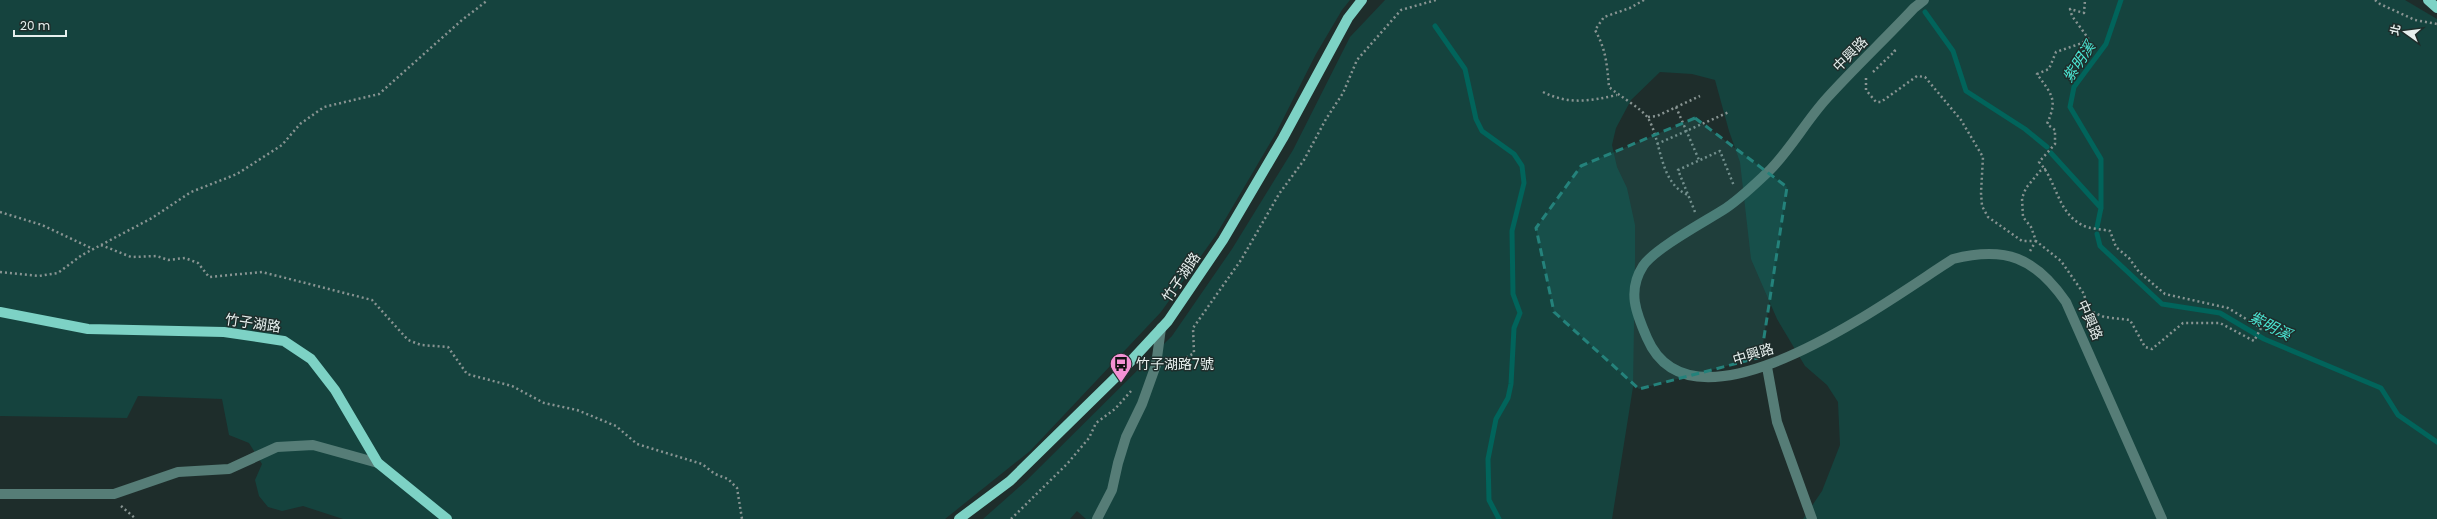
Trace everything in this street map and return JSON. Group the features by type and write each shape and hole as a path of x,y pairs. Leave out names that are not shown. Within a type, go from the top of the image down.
{"main road":[{"name":"竹子湖路","path":"959,519 1010,481 1116,377 1161,328 1223,240 1283,138 1348,18 1362,0"},
{"path":"2428,0 2437,8"},
{"name":"竹子湖路","path":"0,312 88,329 224,332 284,341 311,359 335,390 378,463 447,519"}],"street":[{"name":"中興路","path":"1924,0 1914,8 1825,99 1770,171 1724,210 1699,224 1644,264 1634,286 1635,310 1651,347 1660,361 1682,372 1700,377 1725,377 1767,367 1811,348 1953,259 1978,253 2007,254 2025,261 2054,284 2066,302 2162,519"},
{"path":"1097,519 1112,490 1126,437 1142,404 1156,365 1161,328"},
{"path":"1767,367 1777,422 1812,519"},
{"path":"0,494 114,494 178,472 229,469 277,447 313,445 378,463"}],"path":[{"path":"0,272 39,276 58,273 93,249 152,218 191,192 237,174 282,145 300,124 324,107 379,94 462,20 488,0"},
{"path":"1644,0 1630,8 1604,17 1595,30 1604,45 1607,58 1609,87 1648,117 1666,168 1677,190 1688,195"},
{"path":"2046,169 2040,171 2026,188 2022,198 2023,217 2031,226 2036,241 2061,262 2084,294 2088,310 2104,317 2130,320 2145,347 2152,349 2183,323 2220,323 2254,341 2261,328 2228,308 2165,294 2138,272 2129,258 2116,247 2110,231 2083,226 2065,211 2046,169 2039,162 2055,144 2055,130 2047,124 2053,109 2053,96 2037,74 2049,69 2056,52 2082,43 2088,38 2072,16 2070,9 2084,13 2085,0"},
{"path":"2375,0 2380,4 2415,20 2437,24"},
{"path":"1882,42 1895,51 1865,80 1866,90 1876,102 1882,102 1917,76 1925,77 1961,120 1983,157 1981,193 1982,206 1988,217 2022,241 2036,241"},
{"path":"1543,92 1559,100 1593,100 1618,94"},
{"path":"1648,117 1657,116 1700,96"},
{"path":"1676,107 1699,160"},
{"path":"1657,144 1729,112"},
{"path":"1699,224 1678,170 1720,151 1731,178"},
{"path":"0,212 42,225 93,249"},
{"path":"101,245 131,256 157,256 168,260 185,258 198,263 209,277 262,272 372,300 408,340 421,345 448,347 467,374 512,386 544,402 577,410 616,426 637,444 702,464 715,474 728,479 737,488 742,519"},
{"path":"114,494 129,515 136,519"}],"highlighted area":[{"path":"1695,118 1787,187 1773,289 1761,357 1639,389 1554,312 1536,228 1581,166"}],"green space":[{"path":"0,0 1350,0 1342,10 1316,54 1276,133 1216,235 1161,312 1030,451 945,519 343,519 303,506 282,511 268,507 259,496 255,480 262,464 249,443 229,435 222,399 138,396 127,418 0,416"},
{"path":"1385,0 2405,0 2437,19 2437,519 1803,519 1822,491 1840,445 1838,402 1827,385 1805,366 1777,319 1751,259 1740,162 1729,131 1715,80 1692,74 1660,72 1631,100 1616,128 1612,145 1617,167 1627,188 1635,225 1635,259 1633,387 1612,519 1086,519 1077,511 1070,519 983,519 1027,480 1172,336 1232,249 1293,150 1350,37"}],"waterway":[{"name":"紫明溪","path":"2097,227 2101,208 2101,159 2070,107 2074,87 2106,44 2121,0"},
{"path":"1925,12 1953,51 1966,91 2025,129 2047,147"},
{"path":"1435,26 1465,69 1476,119 1482,131 1514,154 1522,166 1524,183 1512,231 1513,294 1520,313 1514,328 1511,384 1508,398 1496,419 1488,459 1489,500 1499,519"},
{"path":"2051,153 2101,208"},
{"name":"紫明溪","path":"2097,234 2100,246 2162,304 2220,313 2264,339 2381,388 2398,415 2437,442"}],"place":[{"name":"竹子湖路7號","path":"1121,384"}]}
